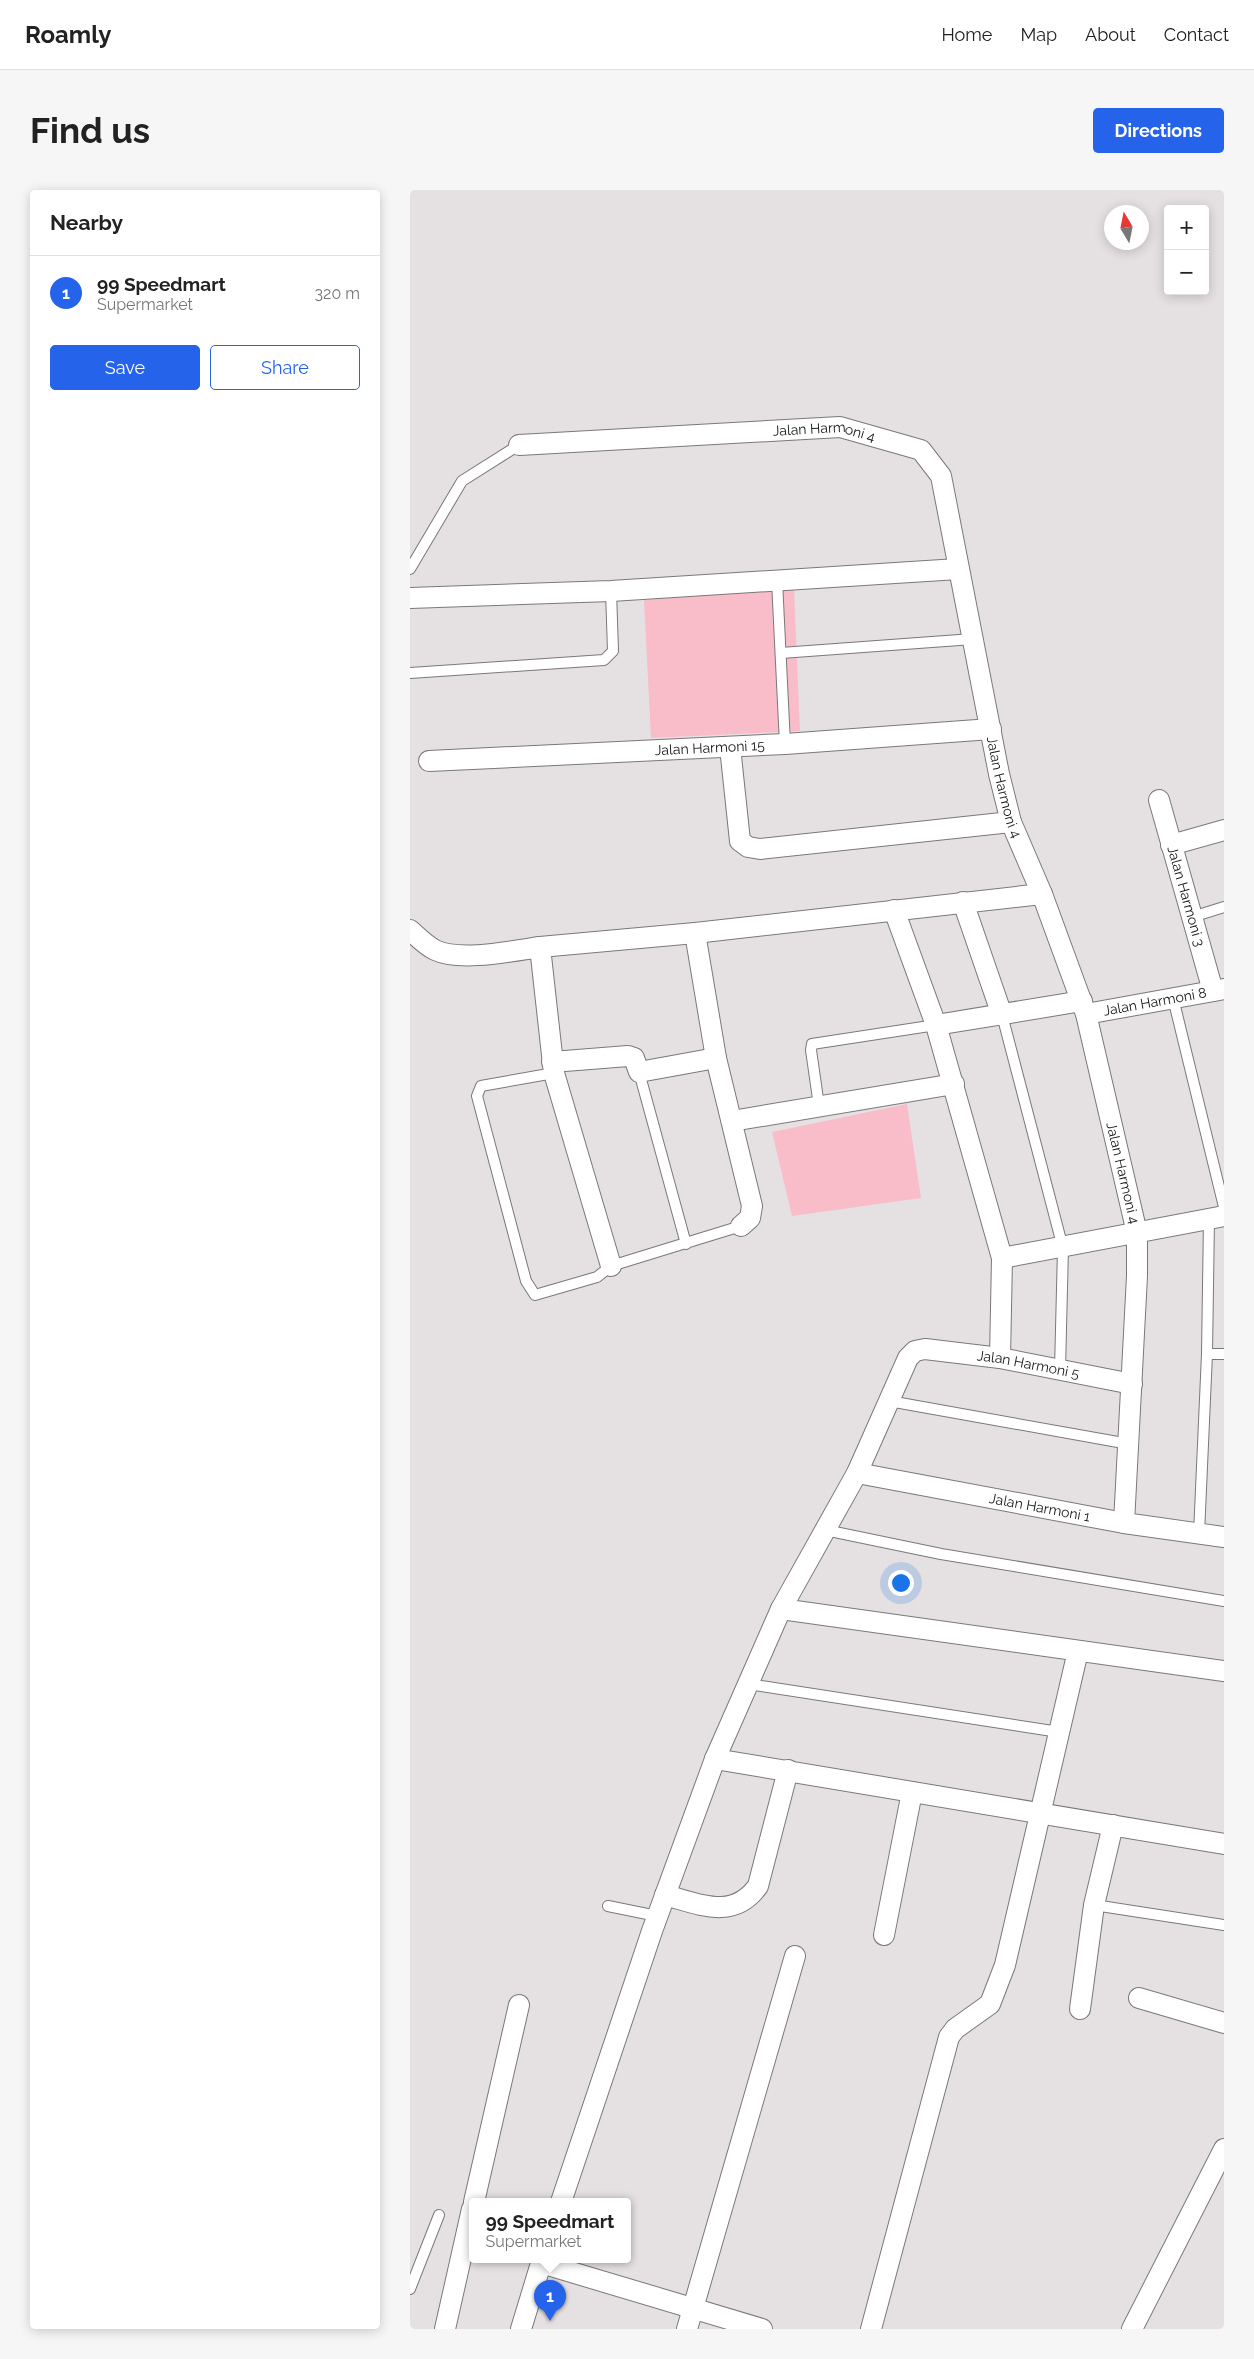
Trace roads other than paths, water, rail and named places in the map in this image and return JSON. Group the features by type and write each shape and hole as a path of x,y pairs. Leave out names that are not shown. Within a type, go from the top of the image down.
{"street":[{"name":"Jalan Harmoni 4","path":"519,445 840,426 921,450 941,476 958,569 1011,822 1042,894 1084,1007 1137,1234 1132,1384 1124,1523"},
{"path":"410,598 611,591 958,569"},
{"name":"Jalan Harmoni 15","path":"429,762 785,744 991,729"},
{"path":"730,747 740,841 748,847 760,848 1011,822"},
{"name":"Jalan Harmoni 3","path":"1159,800 1192,917 1218,990"},
{"path":"1171,845 1224,830"},
{"path":"410,930 428,946 442,952 476,954 695,933 1042,894"},
{"path":"963,902 1002,1015"},
{"path":"894,910 936,1025 1002,1258 1000,1358"},
{"path":"695,933 716,1058 752,1206 750,1218 741,1226"},
{"path":"540,947 553,1068 611,1266"},
{"name":"Jalan Harmoni 8","path":"936,1025 1002,1015 1173,998 1218,990"},
{"path":"553,1068 628,1056 634,1058 639,1072 716,1058"},
{"path":"732,1121 954,1084"},
{"path":"1002,1258 1137,1234 1219,1214"},
{"name":"Jalan Harmoni 5","path":"889,1401 908,1358 915,1351 924,1348 1000,1358 1132,1384"},
{"path":"562,2198 664,1895 715,1759 781,1609 857,1472 889,1401"},
{"name":"Jalan Harmoni 1","path":"857,1472 1124,1523 1224,1537"},
{"path":"781,1609 1224,1671"},
{"path":"871,2329 948,2041 955,2029 987,2007 994,1997 1005,1965 1078,1651"},
{"path":"715,1759 1224,1844"},
{"path":"664,1895 722,1908 737,1904 751,1895 758,1886 788,1770"},
{"path":"884,1935 912,1792"},
{"path":"1080,2009 1094,1905 1113,1825"},
{"path":"688,2329 796,1956"},
{"path":"1139,1998 1224,2023"},
{"path":"475,2198 518,2005"},
{"path":"1132,2329 1224,2149"},
{"path":"445,2329 469,2222"},
{"path":"521,2329 541,2263"},
{"path":"544,2263 762,2329"}],"lane":[{"path":"410,569 462,481 519,445"},
{"path":"777,581 785,744"},
{"path":"410,672 604,660 613,651 611,591"},
{"path":"780,653 973,640"},
{"path":"1192,917 1224,908"},
{"path":"1173,998 1219,1214 1207,1354 1199,1534"},
{"path":"1002,1015 1063,1248 1060,1370"},
{"path":"819,1106 811,1050 812,1044 936,1025"},
{"path":"553,1068 481,1086 477,1096 526,1281 535,1295 598,1277 611,1266 741,1226"},
{"path":"639,1072 686,1244"},
{"path":"1207,1354 1224,1354"},
{"path":"889,1401 1128,1444"},
{"path":"826,1530 941,1554 1224,1601"},
{"path":"748,1684 1059,1732"},
{"path":"1094,1905 1224,1926"},
{"path":"608,1906 657,1916"},
{"path":"410,2289 439,2215"}],"place":[{"name":"99 Speedmart","path":"550,2321"}]}
